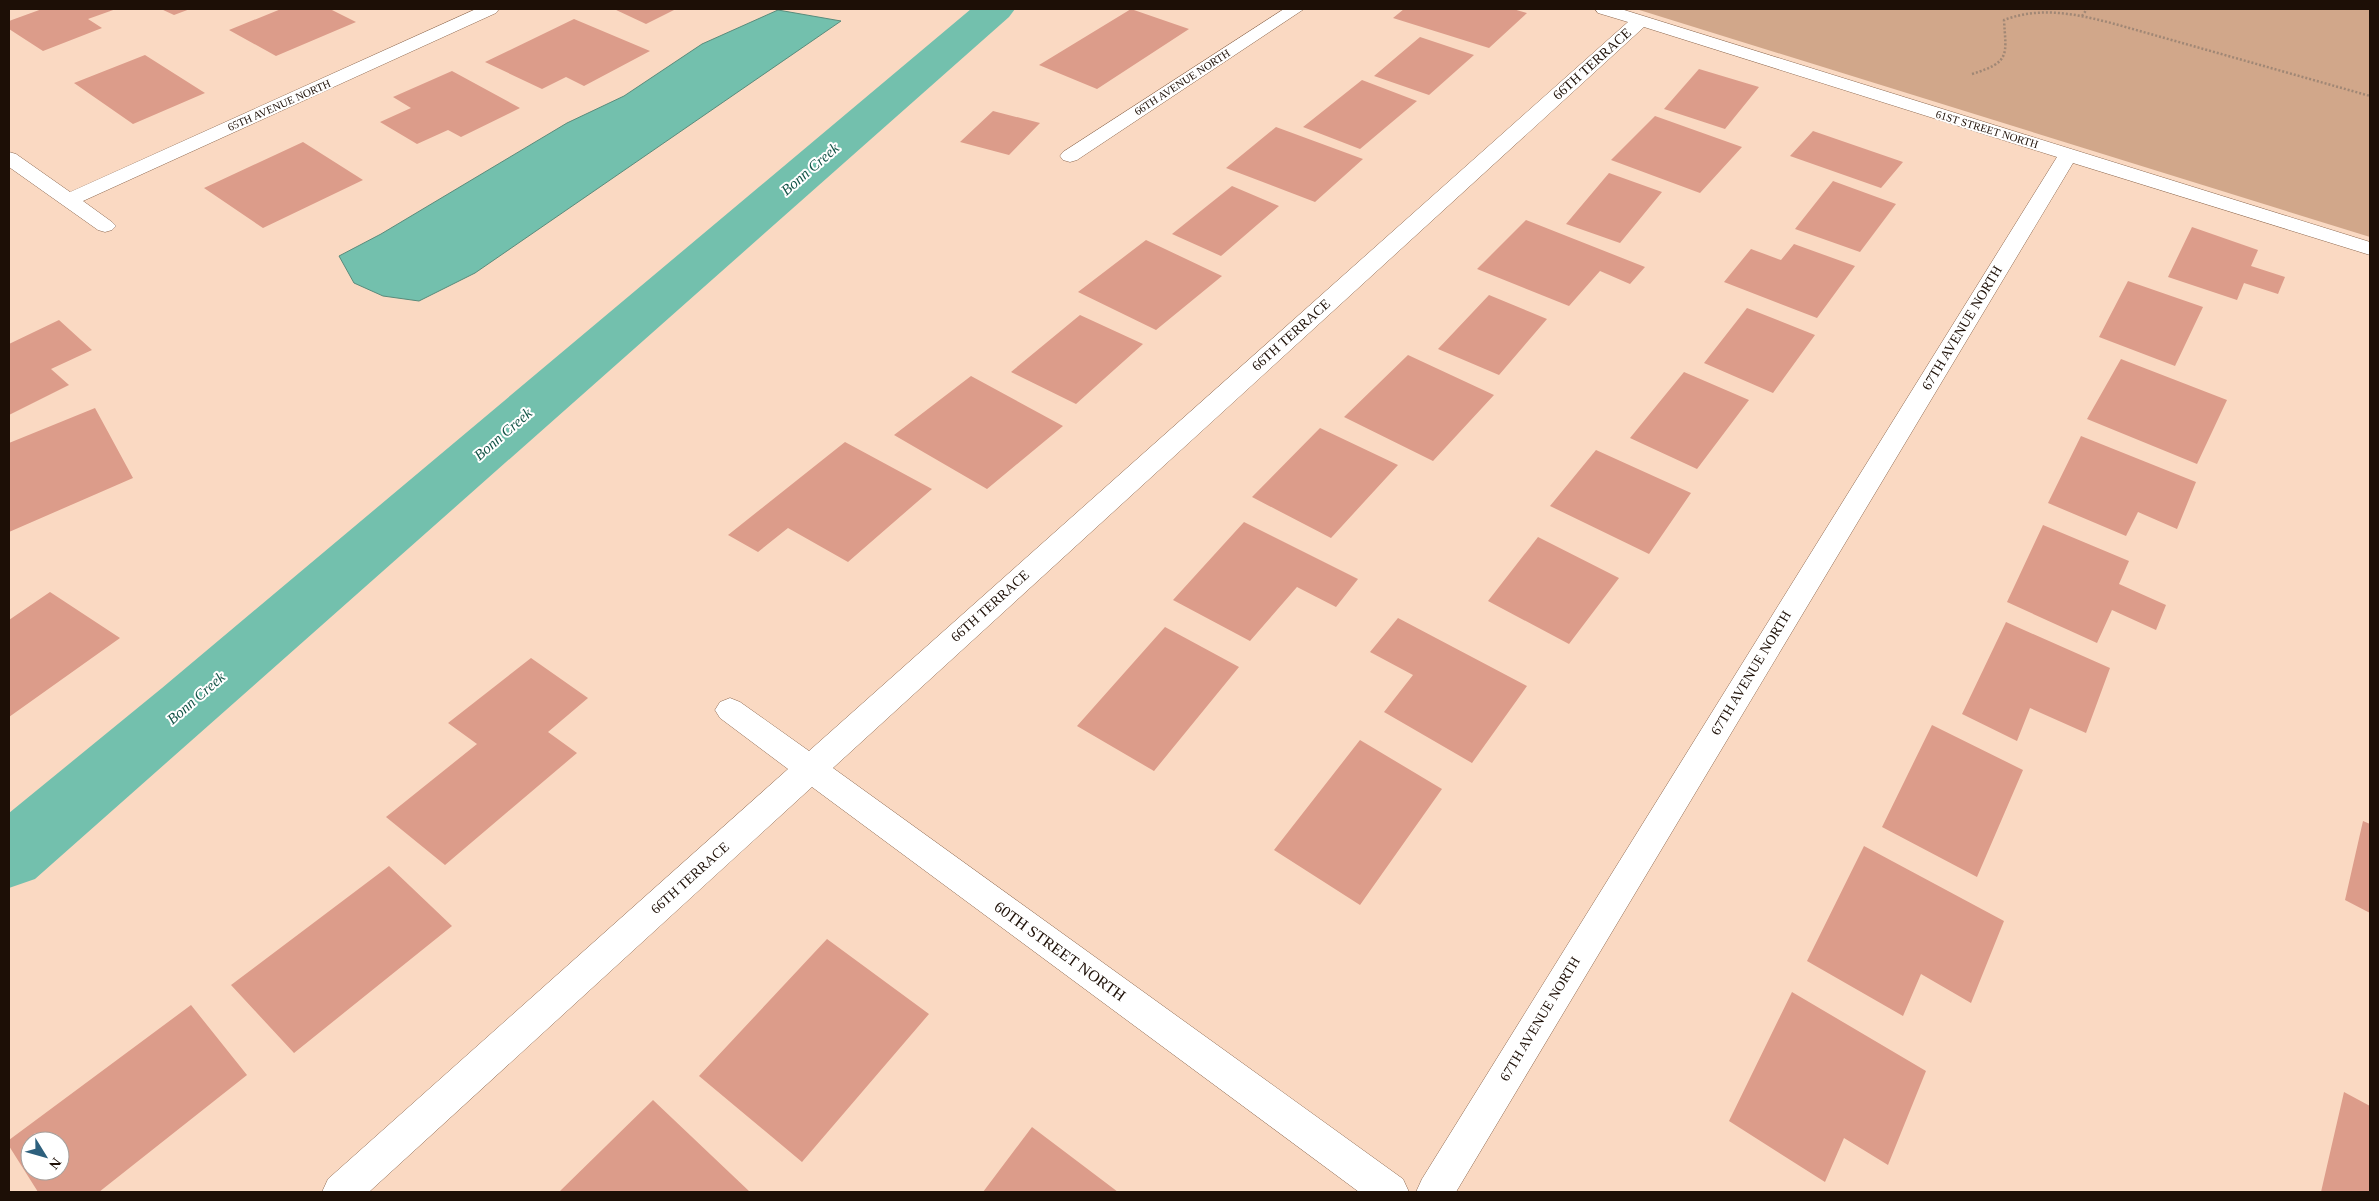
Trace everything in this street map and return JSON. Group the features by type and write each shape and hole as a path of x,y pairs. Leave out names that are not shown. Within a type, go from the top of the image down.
{"street":[{"name":"65TH AVENUE NORTH","path":"68,200 490,9"},
{"name":"66TH AVENUE NORTH","path":"1070,156 1294,9"},
{"name":"61ST STREET NORTH","path":"1604,9 2370,249"},
{"name":"66TH TERRACE","path":"341,1192 1640,20"},
{"name":"67TH AVENUE NORTH","path":"1435,1192 2068,155"},
{"path":"9,158 105,226"},
{"name":"60TH STREET NORTH","path":"730,710 1390,1192"}],"path":[{"path":"2082,16 2087,9"},
{"path":"1972,74 1986,70 2001,60 2008,46 2004,20 2016,14 2034,12 2082,16 2370,96"}],"shaded area":[{"path":"1636,9 2370,9 2370,237 1649,13"}],"water":[{"path":"778,10 841,21 475,273 419,301 383,296 354,283 339,256 381,234 567,123 624,96 702,44"}],"building":[{"path":"42,9 116,9 88,19 102,28 43,51 9,29 9,21"},
{"path":"161,9 190,9 174,15"},
{"path":"281,9 330,9 356,22 276,56 229,30"},
{"path":"614,9 676,9 646,24"},
{"path":"1131,9 1189,29 1097,89 1039,65"},
{"path":"1404,9 1513,9 1527,13 1489,48 1393,18"},
{"path":"574,19 650,51 584,86 566,77 542,89 485,62"},
{"path":"1420,37 1474,55 1429,95 1374,76"},
{"path":"145,55 205,93 133,124 74,83"},
{"path":"1699,69 1759,87 1725,129 1664,109"},
{"path":"452,71 520,108 461,137 448,130 417,144 380,122 411,108 393,97"},
{"path":"1362,80 1417,101 1360,149 1303,127"},
{"path":"993,111 1040,123 1009,155 960,142"},
{"path":"1655,116 1742,147 1700,193 1611,160"},
{"path":"1276,127 1363,159 1315,202 1226,168"},
{"path":"1813,131 1903,162 1881,188 1790,156"},
{"path":"303,142 363,180 263,228 204,188"},
{"path":"1609,173 1662,192 1620,243 1566,224"},
{"path":"1833,181 1896,204 1860,252 1795,229"},
{"path":"1232,186 1279,206 1221,256 1172,234"},
{"path":"1526,220 1645,267 1630,284 1600,271 1569,306 1477,269"},
{"path":"2192,227 2258,250 2251,266 2285,277 2278,294 2244,283 2237,300 2168,277"},
{"path":"1146,240 1222,276 1156,330 1078,292"},
{"path":"1794,244 1855,266 1817,318 1724,282 1751,249 1781,260"},
{"path":"2128,281 2203,307 2175,366 2099,337"},
{"path":"1489,295 1547,319 1499,375 1438,349"},
{"path":"1747,308 1815,335 1773,393 1704,363"},
{"path":"1080,315 1143,344 1076,404 1011,372"},
{"path":"59,320 92,350 51,369 69,385 9,415 9,344"},
{"path":"1408,355 1494,395 1433,461 1344,417"},
{"path":"2121,359 2227,400 2197,464 2087,419"},
{"path":"1684,372 1749,400 1697,469 1630,438"},
{"path":"971,376 1063,426 987,489 894,435"},
{"path":"95,408 133,478 9,532 9,443"},
{"path":"1320,428 1398,465 1331,538 1252,497"},
{"path":"2081,436 2196,482 2177,529 2138,512 2126,536 2048,503"},
{"path":"845,442 932,489 848,562 788,528 758,552 728,535"},
{"path":"1596,450 1691,493 1649,554 1550,506"},
{"path":"1244,522 1358,579 1336,607 1297,587 1250,641 1173,600"},
{"path":"2043,525 2129,561 2119,584 2166,605 2156,630 2112,610 2097,643 2007,602"},
{"path":"1538,537 1619,578 1569,644 1488,601"},
{"path":"50,592 120,638 9,717 9,620"},
{"path":"1398,618 1527,686 1472,763 1384,712 1413,675 1370,652"},
{"path":"2006,622 2110,668 2086,733 2030,708 2017,741 1962,714"},
{"path":"1165,627 1239,667 1154,771 1077,726"},
{"path":"531,658 588,698 548,732 577,753 445,865 386,817 477,744 448,723"},
{"path":"1932,725 2023,770 1977,877 1882,827"},
{"path":"1360,740 1442,789 1360,905 1274,850"},
{"path":"2363,821 2370,824 2370,913 2345,900"},
{"path":"1864,846 2004,921 1971,1003 1921,974 1903,1016 1807,961"},
{"path":"389,866 452,926 294,1053 231,985"},
{"path":"827,939 929,1014 802,1162 699,1076"},
{"path":"1792,992 1926,1071 1888,1165 1844,1138 1825,1182 1729,1121"},
{"path":"191,1005 247,1075 99,1192 38,1192 31,1181 70,1181 70,1131 21,1131"},
{"path":"2344,1092 2370,1106 2370,1192 2321,1192"},
{"path":"653,1100 750,1192 559,1192"},
{"path":"1032,1127 1118,1192 983,1192"},
{"path":"20,1132 20,1163 9,1146 9,1140"}],"waterway":[{"name":"Bonn Creek","path":"9,856 186,707 995,9"}]}
